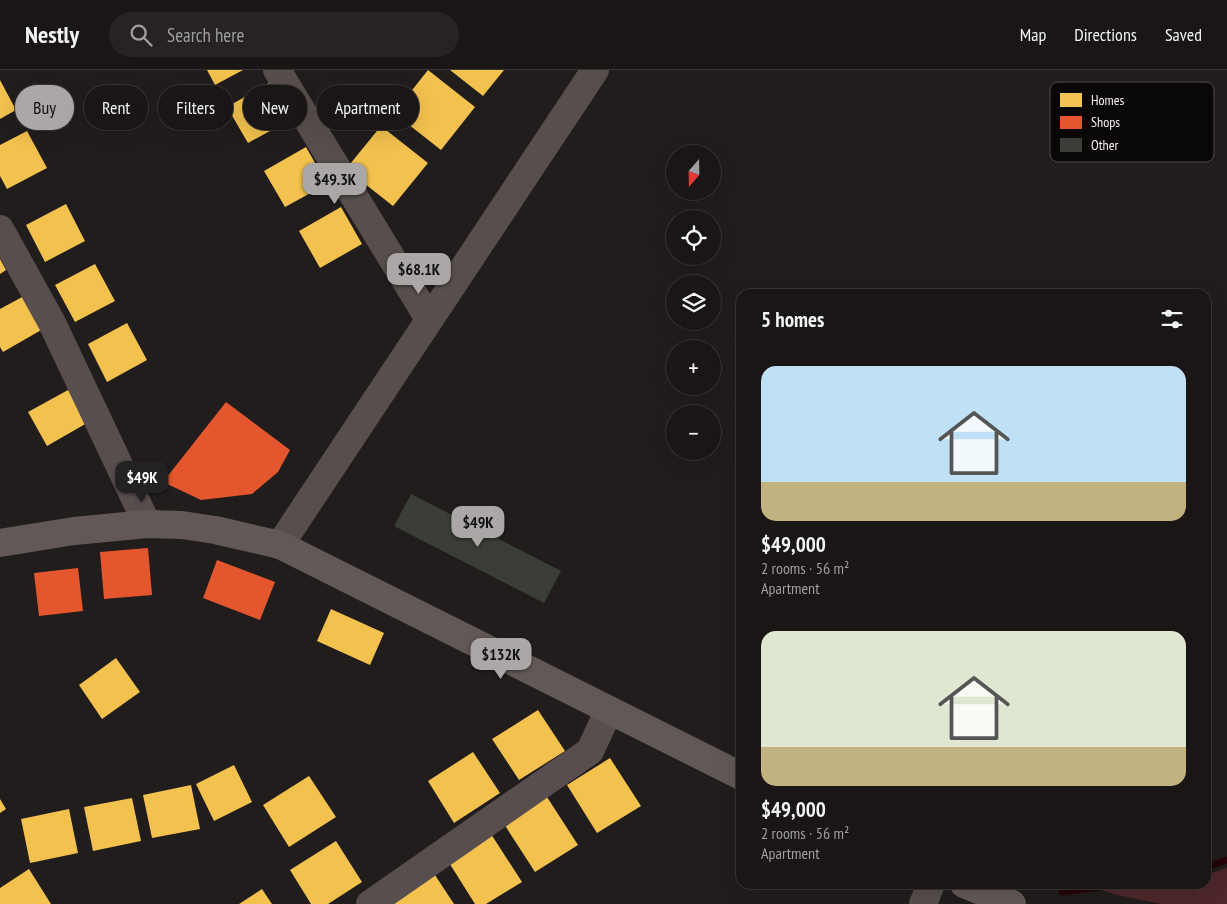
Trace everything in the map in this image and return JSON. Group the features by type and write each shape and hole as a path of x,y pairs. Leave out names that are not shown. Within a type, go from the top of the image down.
{"main road":[{"path":"0,543 74,531 147,524 182,525 215,530 280,545 736,774"},
{"path":"976,889 1012,904"}],"street":[{"path":"277,70 429,319"},
{"path":"280,545 595,70"},
{"path":"0,229 52,323 147,524"},
{"path":"370,904 590,751 609,710"},
{"path":"924,904 929,889"}],"shaded area":[{"path":"1227,868 1227,904 1162,904 1098,889 1211,889 1211,873"}],"building: Homes":[{"path":"207,70 243,70 215,85"},
{"path":"428,70 475,107 441,150 416,130 419,130 419,85 416,85"},
{"path":"450,70 504,70 483,96"},
{"path":"0,80 15,111 0,119"},
{"path":"243,98 243,130 272,130 248,143 233,117 233,104"},
{"path":"378,130 386,130 428,163 393,206 346,169"},
{"path":"27,131 47,168 7,189 0,176 0,145"},
{"path":"306,147 327,184 285,207 264,171"},
{"path":"66,204 85,241 45,262 26,225"},
{"path":"341,207 362,244 320,268 299,231"},
{"path":"0,259 6,270 0,274"},
{"path":"95,264 115,301 75,322 55,285"},
{"path":"24,296 43,329 3,352 0,347 0,309"},
{"path":"127,323 147,360 107,382 88,344"},
{"path":"68,390 87,423 47,446 28,412"},
{"path":"331,609 384,633 370,665 317,641"},
{"path":"116,658 140,692 102,719 79,685"},
{"path":"538,710 565,751 519,780 492,739"},
{"path":"473,752 500,793 454,823 428,781"},
{"path":"610,758 641,806 597,833 567,785"},
{"path":"234,765 252,802 214,821 196,784"},
{"path":"309,776 336,817 289,847 263,805"},
{"path":"191,785 200,829 152,838 143,795"},
{"path":"547,797 578,845 535,872 504,824"},
{"path":"132,798 141,841 93,851 84,807"},
{"path":"0,799 6,809 0,813"},
{"path":"69,809 78,853 30,863 21,819"},
{"path":"491,834 522,882 486,904 475,904 448,861"},
{"path":"336,841 362,882 328,904 311,904 290,870"},
{"path":"29,869 51,904 0,904 0,888"},
{"path":"433,872 454,904 393,904"},
{"path":"262,889 272,904 239,904"}],"building: Shops":[{"path":"226,402 290,450 278,472 252,494 201,500 163,482"},
{"path":"148,548 152,595 104,599 100,552"},
{"path":"217,560 275,582 260,620 203,598"},
{"path":"78,568 83,611 39,616 34,573"}],"building: Other":[{"path":"411,494 561,571 544,603 394,526"}],"waterway":[{"path":"1211,865 1227,860"},
{"path":"1062,892 1085,889"}]}
